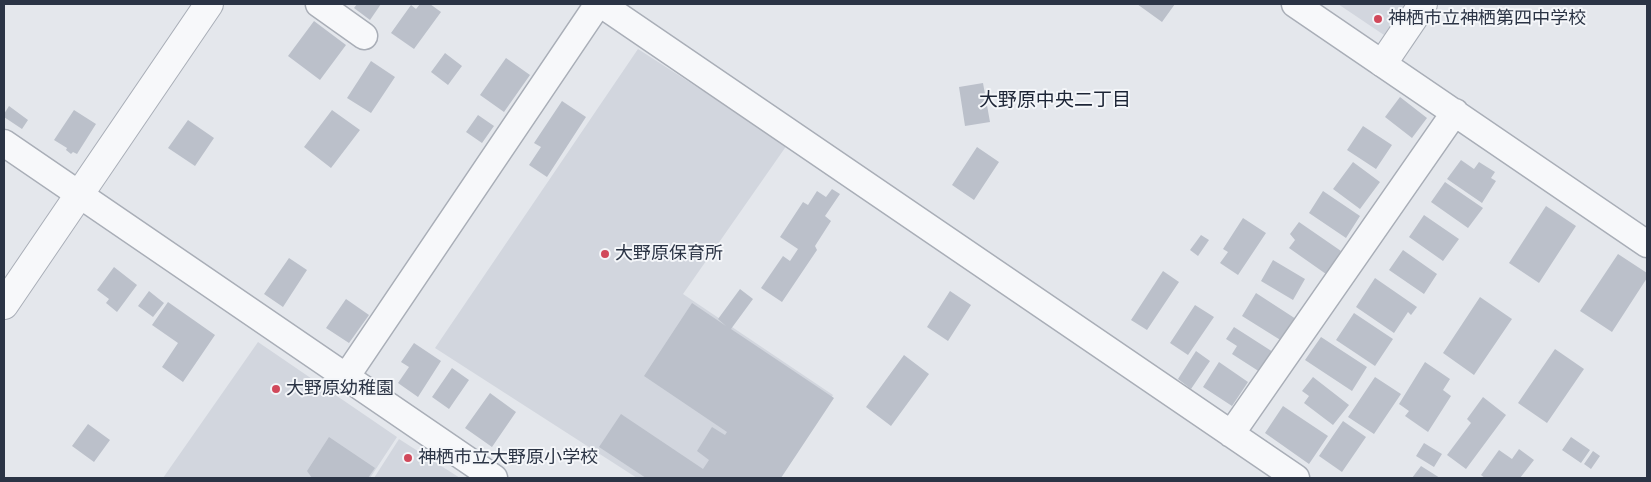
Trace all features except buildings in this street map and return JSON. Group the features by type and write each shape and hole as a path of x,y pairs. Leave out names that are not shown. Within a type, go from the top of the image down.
{"street":[{"path":"4,305 208,4"},
{"path":"319,4 364,36"},
{"path":"346,377 600,4 1296,478"},
{"path":"1295,4 1647,244"},
{"path":"1383,63 1423,4"},
{"path":"1232,434 1455,112"},
{"path":"4,143 494,478"}],"shaded area":[{"name":"神栖市立神栖第四中学校","path":"1338,4 1406,4 1384,35"},
{"name":"大野原保育所","path":"638,49 787,145 683,294 833,395 780,478 637,478 435,348"},
{"name":"大野原幼稚園","path":"258,342 397,437 370,478 163,478"},
{"name":"神栖市立大野原小学校","path":"399,439 460,478 374,478"}],"place":[{"name":"神栖市立神栖第四中学校","path":"1378,19"},
{"name":"大野原保育所","path":"605,254"},
{"name":"大野原幼稚園","path":"276,389"},
{"name":"神栖市立大野原小学校","path":"408,458"}],"district":[{"name":"大野原中央二丁目","path":"1055,101"}]}
